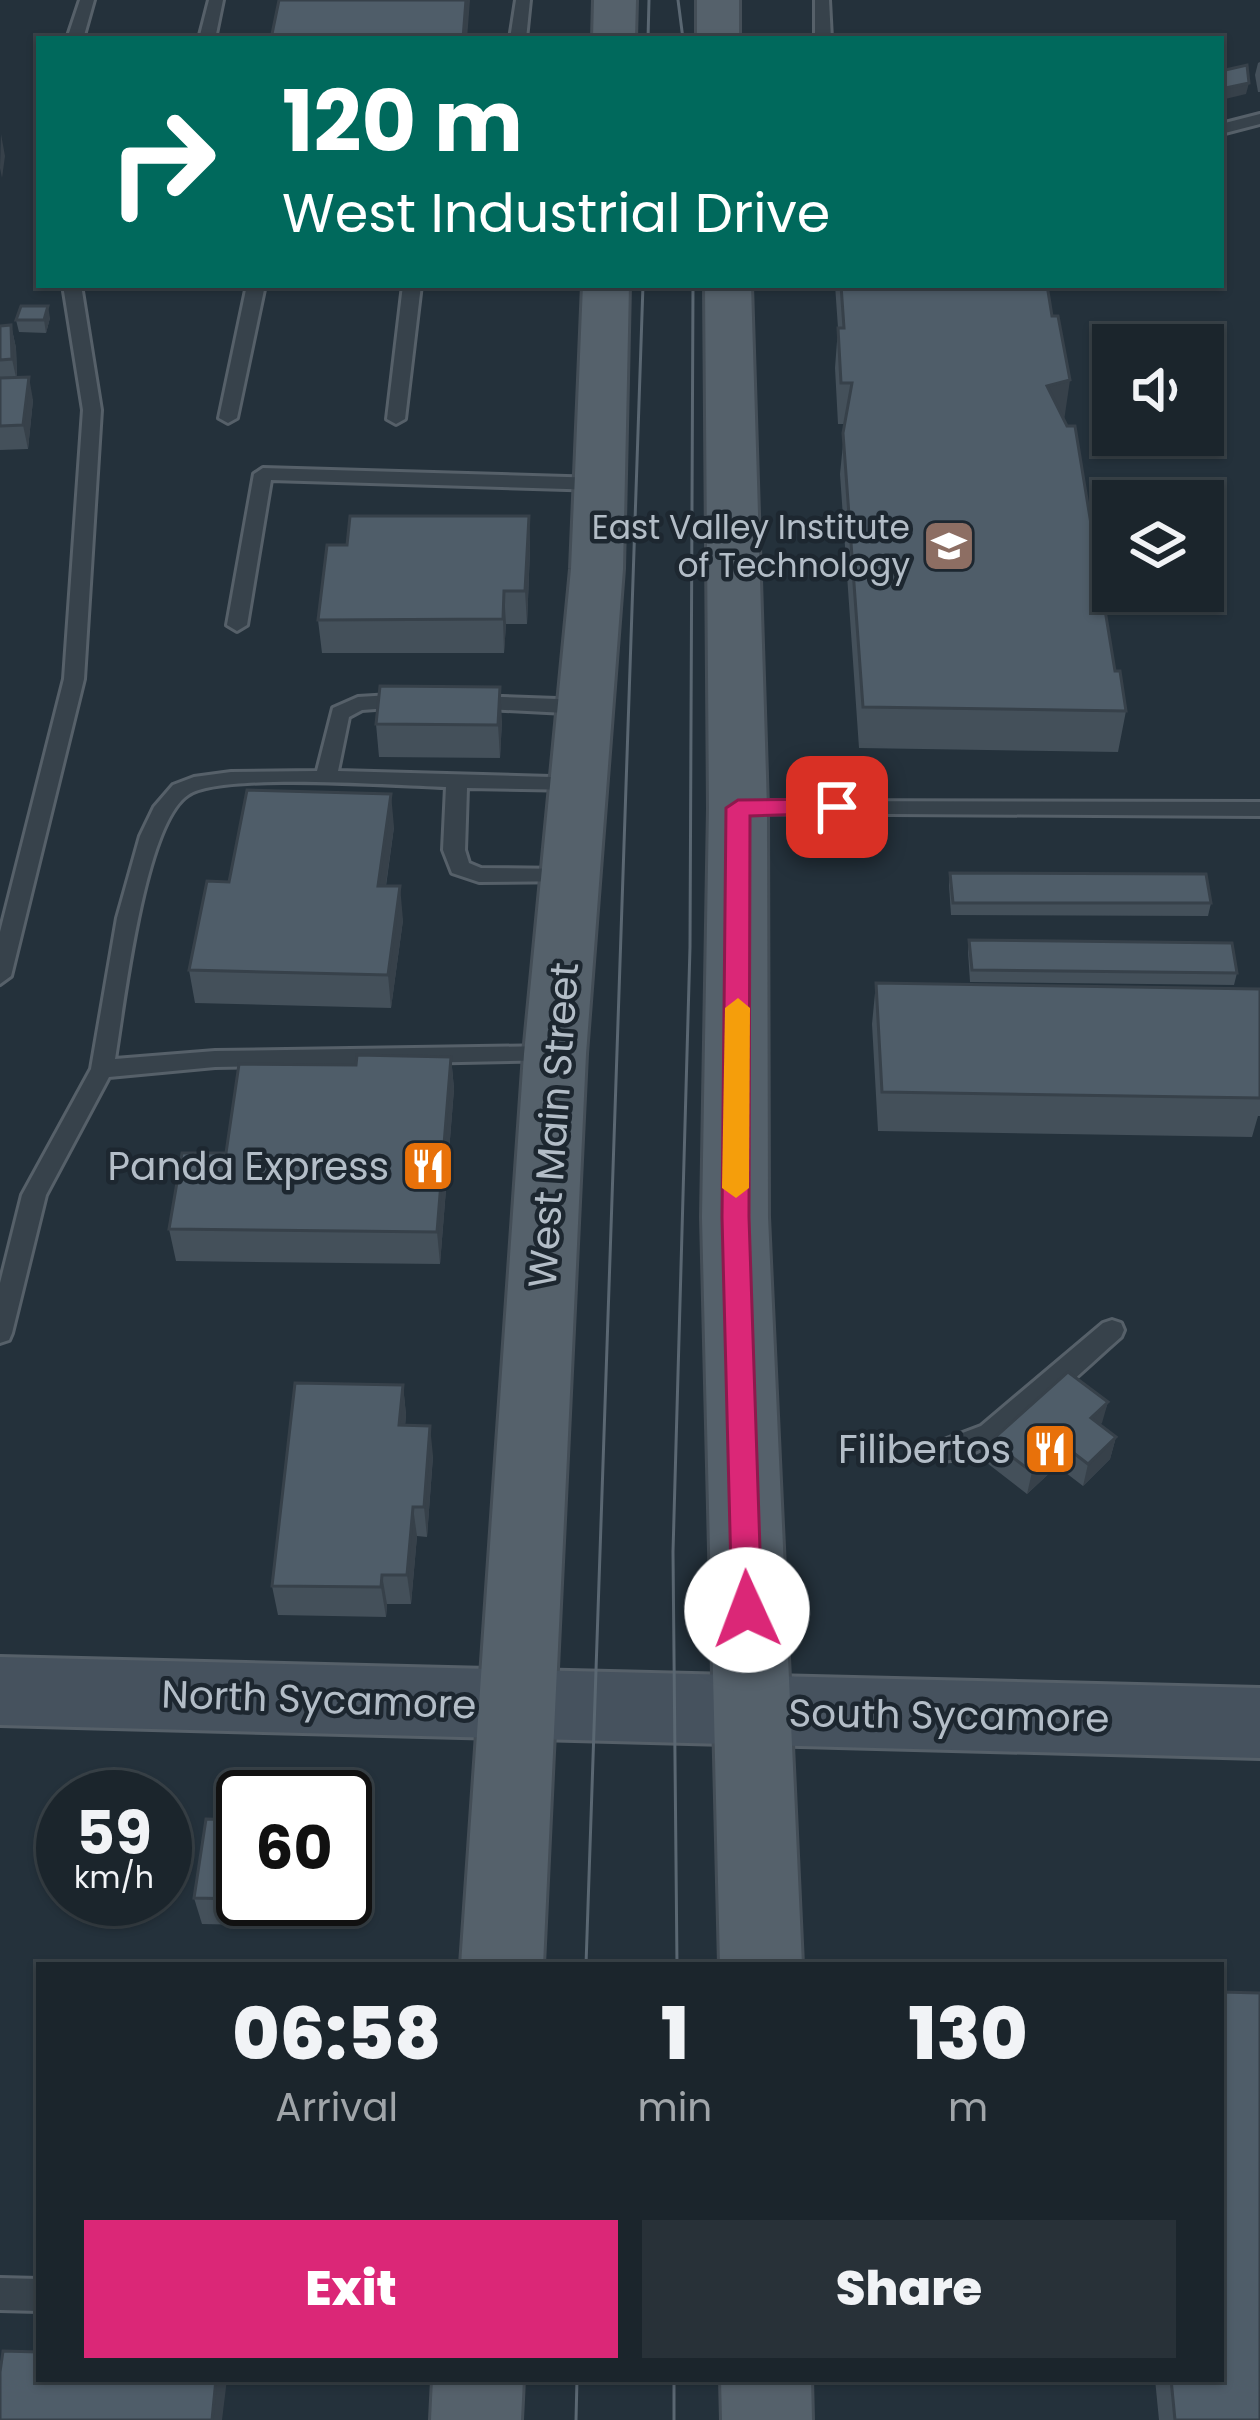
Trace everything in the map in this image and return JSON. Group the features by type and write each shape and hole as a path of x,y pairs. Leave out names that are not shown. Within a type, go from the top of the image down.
{"main road":[{"path":"614,36 616,0"},
{"path":"718,0 718,36"},
{"name":"West Main Street","path":"502,1962 556,1054 600,484 606,288"},
{"path":"728,288 738,808 736,1217 761,1962"},
{"path":"476,2420 478,2382"},
{"path":"766,2382 767,2420"}],"street":[{"name":"North Sycamore","path":"0,1691 639,1708"},
{"name":"South Sycamore","path":"639,1708 1260,1723"}],"lane":[{"path":"76,36 87,0"},
{"path":"208,36 216,0"},
{"path":"518,36 523,0"},
{"path":"822,0 823,36"},
{"path":"1224,128 1260,119"},
{"path":"0,976 74,679 92,410 72,288"},
{"path":"228,418 255,288"},
{"path":"396,419 412,288"},
{"path":"237,625 263,474 600,484"},
{"path":"326,778 340,713 358,704 391,700 585,707"},
{"path":"0,1333 34,1195 102,1069 140,870 152,824 170,797 202,782 326,778 578,783"},
{"path":"457,780 454,850 460,868 479,875 570,876"},
{"path":"738,808 1260,809"},
{"path":"102,1069 215,1059 556,1054"},
{"path":"944,1451 990,1434 1112,1330"},
{"path":"0,2294 36,2295"}],"building":[{"path":"279,0 466,0 463,36 272,36"},
{"path":"1247,65 1249,83 1224,88 1224,70"},
{"path":"841,288 1047,288 1070,380 1047,386 1067,426 1075,426 1092,530 1092,612 1105,612 1126,711 863,707 843,433 852,383 841,383 838,328 844,328"},
{"path":"21,306 48,306 44,320 16,320"},
{"path":"11,325 12,359 0,360 0,326"},
{"path":"29,377 23,425 0,426 0,378"},
{"path":"350,516 529,516 525,591 504,591 503,619 318,620 327,545 347,545"},
{"path":"380,686 500,687 498,725 376,724"},
{"path":"247,790 391,794 378,886 400,886 388,975 189,970 207,881 229,882"},
{"path":"950,873 1206,874 1211,903 953,903"},
{"path":"969,940 1232,943 1237,973 972,970"},
{"path":"876,983 1260,989 1260,1098 882,1092"},
{"path":"357,1055 451,1057 437,1232 169,1229 182,1153 226,1153 239,1064 356,1065"},
{"name":"Filibertos","path":"1068,1372 1108,1402 1091,1418 1116,1437 1088,1464 1062,1444 1032,1472 991,1441"},
{"path":"295,1383 403,1385 399,1425 430,1426 424,1507 413,1507 407,1575 382,1575 381,1587 272,1586"},
{"path":"206,1819 216,1819 216,1898 194,1898"},
{"path":"1224,1992 1260,1993 1260,2420 1175,2420 1171,2382 1224,2382"},
{"path":"3,2351 36,2352 36,2382 216,2382 212,2420 0,2420"}],"tram line":[{"path":"648,36 649,0"},
{"path":"678,0 683,36"},
{"path":"586,1962 643,288"},
{"path":"677,1962 673,1552 690,947 693,288"},
{"path":"576,2420 577,2382"},
{"path":"674,2382 674,2420"}],"slow traffic":[{"path":"736,1188 738,1008"}],"place":[{"name":"East Valley Institute of Technology","path":"949,546"},
{"name":"Panda Express","path":"428,1166"},
{"name":"Filibertos","path":"1050,1449"}],"route":[{"path":"747,1610 736,1217 738,808 837,807"}]}
